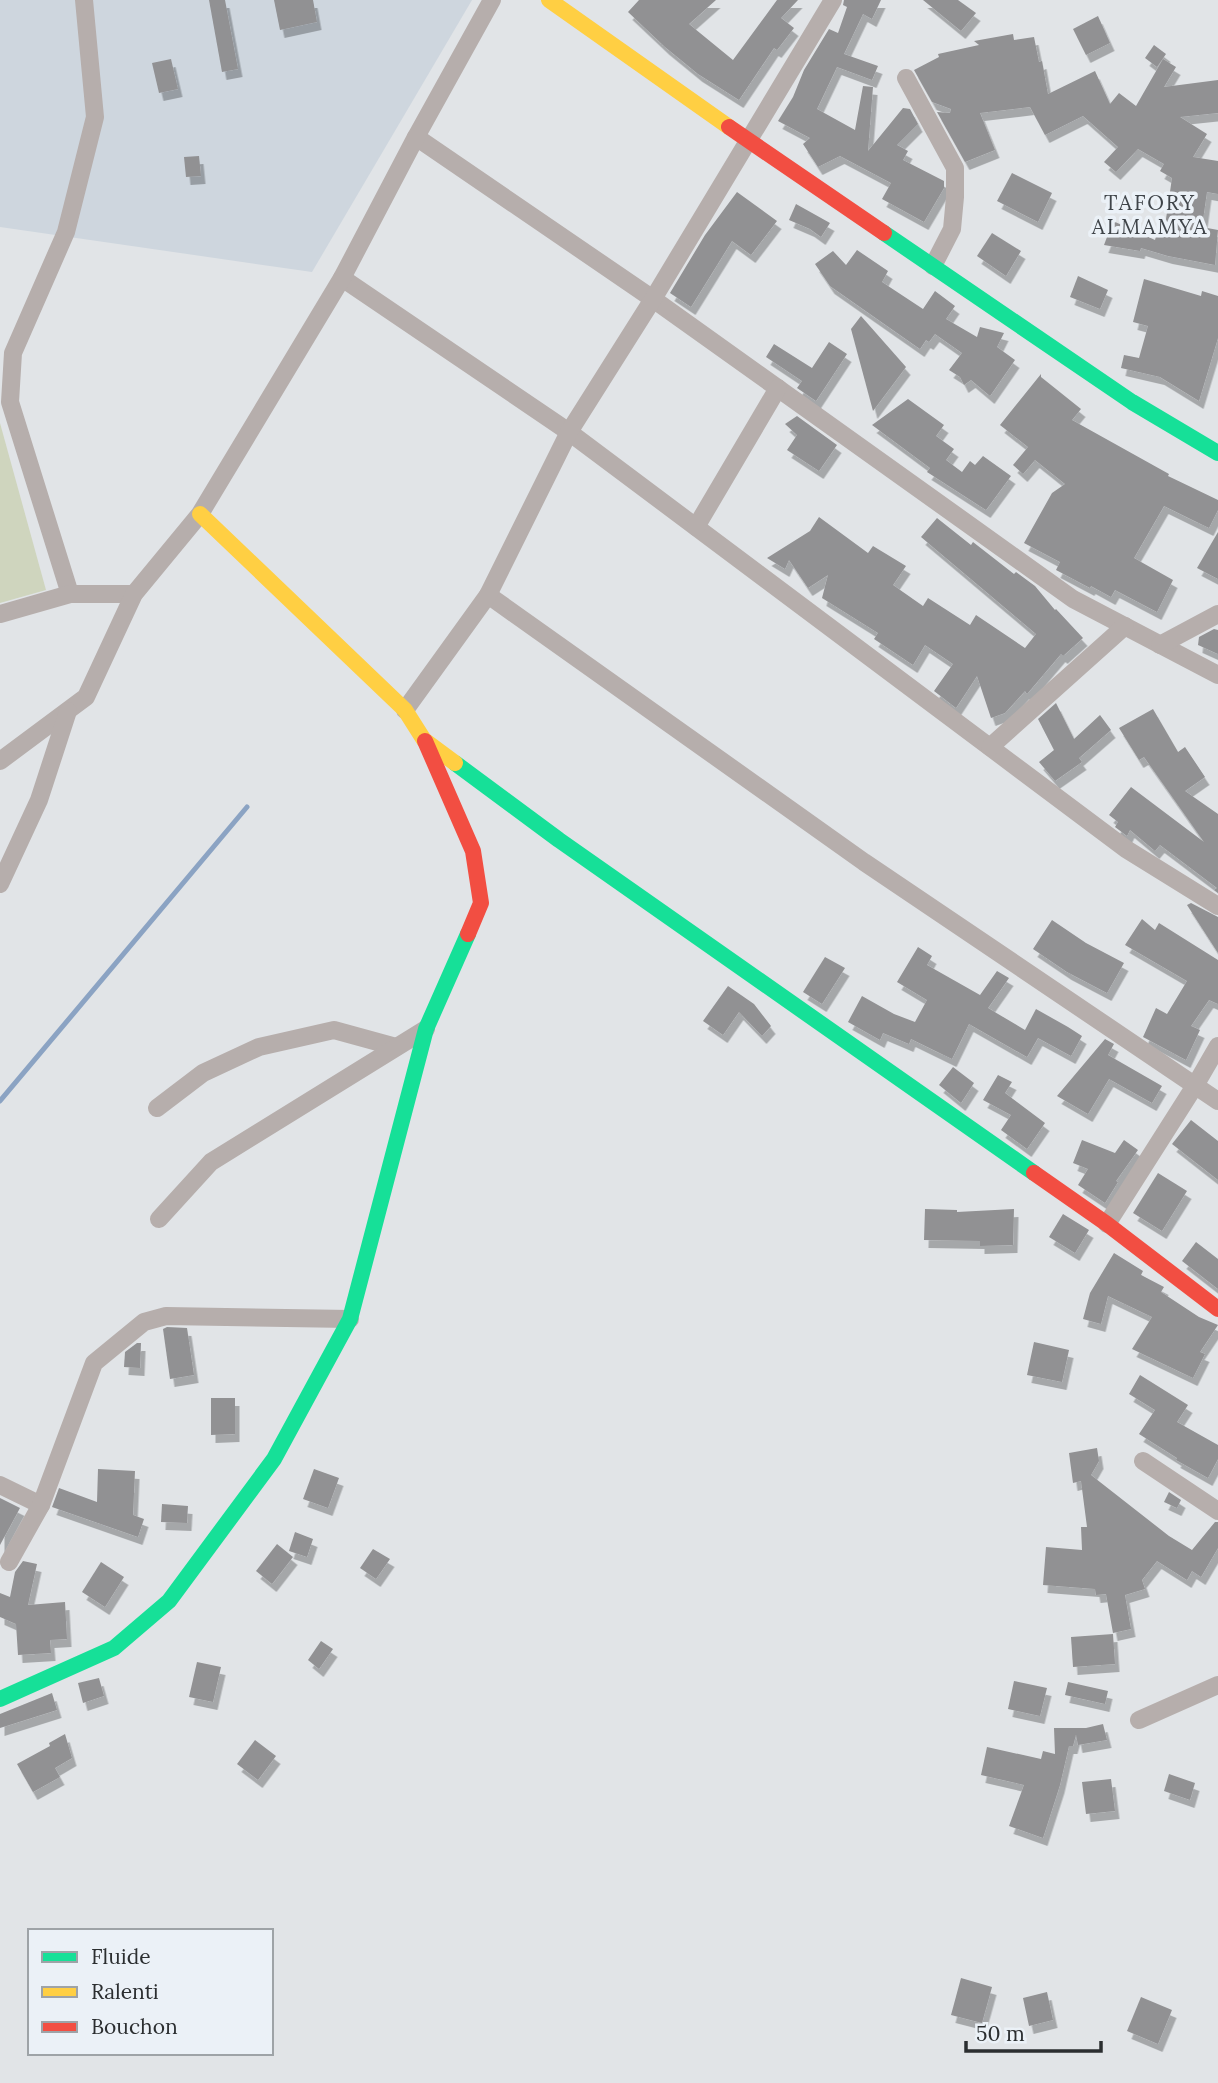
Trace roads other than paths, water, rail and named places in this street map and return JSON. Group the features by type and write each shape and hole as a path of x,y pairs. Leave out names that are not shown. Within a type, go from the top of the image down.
{"street":[{"path":"70,594 10,402 13,353 66,232 95,117 84,0"},
{"path":"0,761 86,697 134,594 200,514 342,278 492,0"},
{"path":"549,0 748,140 1132,402 1218,453"},
{"path":"405,709 488,595 569,432 653,299 833,0"},
{"path":"906,78 955,168 956,197 952,229 933,266"},
{"path":"416,137 653,299 1073,599 1218,675"},
{"path":"342,278 569,432 1126,849 1218,906"},
{"path":"696,527 778,388"},
{"path":"0,1699 114,1648 169,1601 274,1459 350,1320 426,1029 481,903 473,851 424,740 405,709 200,514"},
{"path":"0,614 70,594 134,594"},
{"path":"488,595 864,862 1218,1101"},
{"path":"1160,645 1218,614"},
{"path":"990,747 1125,626"},
{"path":"0,884 38,800 68,711"},
{"path":"424,740 559,840 1107,1224 1218,1309"},
{"path":"159,1219 211,1162 426,1029"},
{"path":"157,1108 203,1073 259,1047 334,1030 396,1047"},
{"path":"1107,1224 1218,1046"},
{"path":"9,1562 41,1505 94,1363 144,1322 166,1316 350,1320"},
{"path":"1143,1461 1218,1511"},
{"path":"0,1485 41,1505"},
{"path":"1139,1720 1218,1685"}],"waterway":[{"path":"0,1101 247,807"}],"district":[{"name":"TAFORY ALMAMYA","path":"1150,215"}]}
